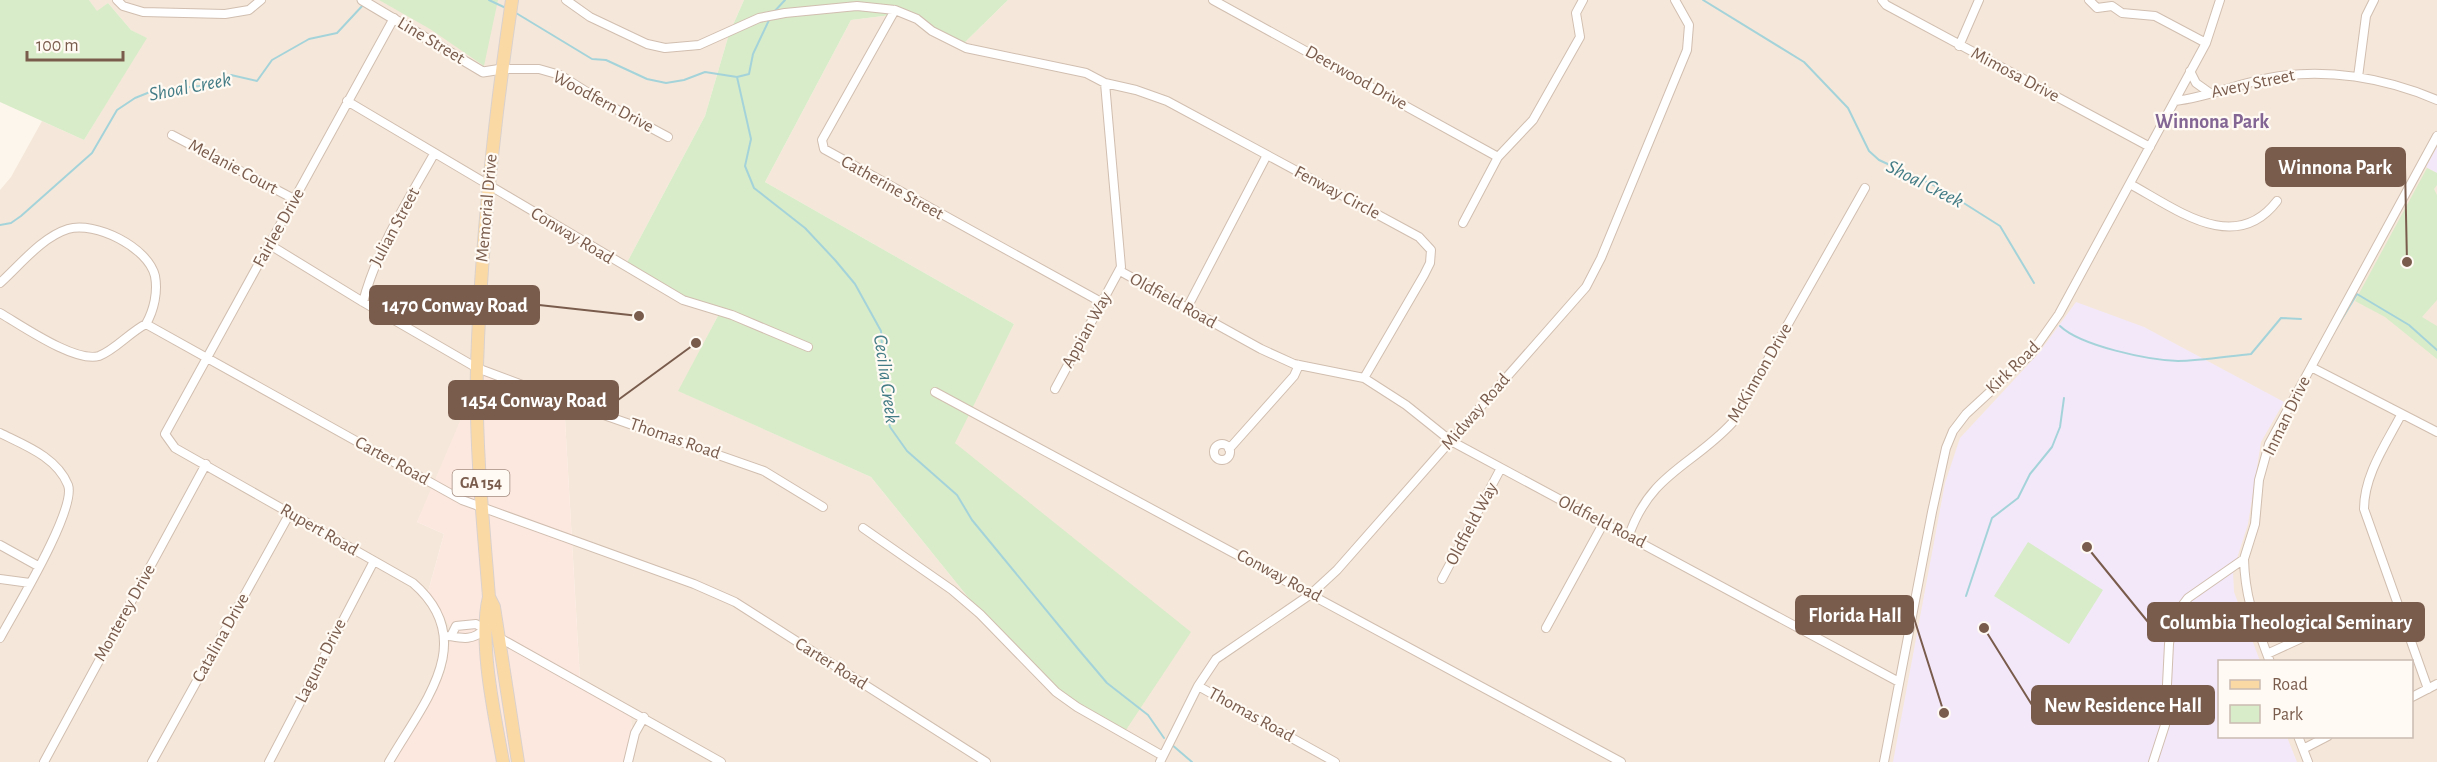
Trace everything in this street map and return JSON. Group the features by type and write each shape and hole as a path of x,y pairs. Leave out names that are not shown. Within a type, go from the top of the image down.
{"main road":[{"name":"Memorial Drive","path":"503,762 485,630 489,597 482,509 477,368 488,186 512,0"},
{"name":"Memorial Drive","path":"489,597 494,607 518,762"}],"street":[{"path":"117,0 123,6 143,12 225,14 249,10 261,0"},
{"name":"Line Street","path":"362,0 483,72 502,69"},
{"path":"566,0 590,17 647,44 665,48 699,45 766,17 777,15 857,6 895,10 917,19 932,31 966,48 1068,69 1105,83"},
{"name":"Deerwood Drive","path":"1213,0 1498,157"},
{"path":"1463,223 1498,157 1533,120 1580,37 1576,13 1583,0"},
{"name":"Midway Road","path":"1161,759 1198,686 1216,659 1311,594 1337,570 1586,287 1601,258 1687,50 1690,40 1689,25 1675,0"},
{"name":"Mimosa Drive","path":"1881,0 1959,46 2150,147"},
{"path":"1959,46 1979,0"},
{"path":"2089,0 2097,8 2112,3 2122,13 2155,16 2206,43"},
{"name":"Kirk Road","path":"1884,762 1932,512 1946,448 1953,431 1966,414 2020,365 2041,342 2077,283 2206,43 2220,0"},
{"path":"2358,77 2366,16 2374,0"},
{"name":"Catherine Street","path":"895,10 822,140 824,149 1101,302"},
{"name":"Fairlee Drive","path":"165,438 166,430 394,18"},
{"name":"Woodfern Drive","path":"502,69 539,69 560,75 601,101 668,137"},
{"path":"2190,71 2196,83 2210,93"},
{"name":"Avery Street","path":"2175,101 2270,77 2302,74 2358,77 2417,91 2437,100"},
{"name":"Oldfield Road","path":"1105,83 1120,271 1261,349 1299,364 1364,378 1406,405 1451,441 1899,682"},
{"name":"Fenway Circle","path":"1105,83 1136,90 1167,101 1411,233 1431,250 1430,263 1424,275 1364,378"},
{"name":"Conway Road","path":"347,101 683,300 732,315 808,347"},
{"name":"Melanie Court","path":"172,135 294,200"},
{"name":"Inman Drive","path":"2269,658 2253,622 2245,590 2244,559 2254,524 2259,480 2269,444 2437,136"},
{"name":"Julian Street","path":"363,302 371,270 434,154"},
{"path":"1187,308 1267,155"},
{"path":"2130,184 2206,224 2225,228 2240,227 2270,211 2277,201"},
{"name":"McKinnon Drive","path":"1629,535 1642,509 1662,480 1703,450 1732,423 1865,188"},
{"path":"0,283 54,235 67,229 93,226 129,246 149,264 154,274 156,288 151,316 146,324 99,356 87,356 43,338 0,313"},
{"name":"Thomas Road","path":"270,244 363,302 477,368 764,471 823,507"},
{"name":"Appian Way","path":"1054,389 1120,271"},
{"name":"Carter Road","path":"146,324 482,509 694,584 735,602 986,762"},
{"path":"1229,449 1294,376 1299,364"},
{"path":"2311,367 2400,415 2437,432"},
{"name":"Conway Road","path":"935,392 1622,762"},
{"path":"2400,415 2369,477 2364,494 2364,508 2428,689"},
{"path":"0,433 52,463 69,487 65,514 0,638"},
{"name":"Rupert Road","path":"165,438 175,448 412,583 429,598 440,614 448,636 444,658 441,670 389,762"},
{"name":"Monterey Drive","path":"44,762 206,464"},
{"name":"Oldfield Way","path":"1442,579 1501,468"},
{"name":"Catalina Drive","path":"152,762 290,513"},
{"path":"1546,628 1603,524"},
{"path":"863,528 952,590 1070,702 1161,759"},
{"path":"0,545 38,566"},
{"path":"2153,762 2165,725 2169,644 2173,618 2188,598 2244,559"},
{"name":"Laguna Drive","path":"269,762 374,561"},
{"path":"0,579 30,583"},
{"path":"2269,658 2350,616"},
{"path":"485,630 475,637 457,639 448,636 456,626 476,624 722,762"},
{"path":"2413,696 2437,684"},
{"name":"Thomas Road","path":"1198,686 1335,762"},
{"path":"628,762 635,733 644,717"},
{"path":"2299,738 2308,762"},
{"path":"2303,749 2324,738"}],"shaded area":[{"path":"89,0 744,0 729,34 705,116 623,270 719,314 679,391 871,477 1001,638 954,443 1014,324 765,182 851,20 899,14 960,47 1008,0 2437,0 2437,762 633,762 631,717 580,680 564,402 427,502 417,522 444,534 428,592 453,630 445,673 395,762 0,762 0,190 11,177 42,121 84,140 146,38 131,30 108,3 97,12"},
{"path":"2437,147 2437,173 2426,167"},
{"path":"2076,302 2144,327 2284,402 2261,442 2248,524 2233,571 2234,592 2260,660 2218,660 2218,738 2287,738 2297,762 1893,762 1945,483 1960,438 2038,354"},
{"path":"481,372 564,402 580,680 631,717 633,762 395,762 445,673 452,630 428,592 444,534 417,522"}],"green space":[{"path":"0,0 89,0 97,11 108,3 131,30 147,38 84,140 0,102"},
{"path":"379,0 498,0 484,66 430,29"},
{"path":"744,0 1008,0 960,47 899,14 851,20 765,182 1014,324 955,443 1191,632 1124,733 1059,695 1001,638 871,477 678,391 719,314 623,270 705,116 729,34"},
{"path":"2427,168 2437,173 2437,185 2434,189 2437,195 2437,300 2422,317 2437,326 2437,359 2385,317 2355,301"},
{"path":"2028,542 2103,590 2069,644 1994,596"}],"waterway":[{"name":"Shoal Creek","path":"489,0 508,9"},
{"name":"Shoal Creek","path":"773,13 785,0"},
{"name":"Shoal Creek","path":"1703,0 1804,62 1848,108 1869,151 1879,160 1940,188 2000,226 2034,283"},
{"name":"Shoal Creek","path":"0,225 11,223 21,216 92,153 117,110 135,98 150,92 207,85 231,75 257,81 272,60 309,39 337,33 364,4"},
{"name":"Shoal Creek","path":"516,13 592,59 606,60 647,79 666,83 684,80 705,72 737,77 749,74 753,54 770,18"},
{"name":"Cecilia Creek","path":"737,77 751,139 745,166 754,188 805,228 835,260 855,284 881,331 886,408 890,427 907,451 957,495 972,520 1107,683 1148,715 1164,738"},
{"name":"Shoal Creek","path":"2334,332 2357,294 2409,325 2437,350"},
{"name":"Shoal Creek","path":"2060,326 2083,340 2116,351 2150,358 2186,361 2251,354 2281,318 2301,319"},
{"path":"1966,596 1992,518 2018,498 2030,474 2052,447 2060,427 2064,398"},
{"name":"Cecilia Creek","path":"1171,744 1192,762"}],"place":[{"name":"Winnona Park","path":"2407,262"},
{"name":"1470 Conway Road","path":"639,316"},
{"name":"1454 Conway Road","path":"696,343"},
{"name":"Columbia Theological Seminary","path":"2087,547"},
{"name":"New Residence Hall","path":"1984,628"},
{"name":"Florida Hall","path":"1944,713"}],"district":[{"name":"Winnona Park","path":"2212,122"}]}
